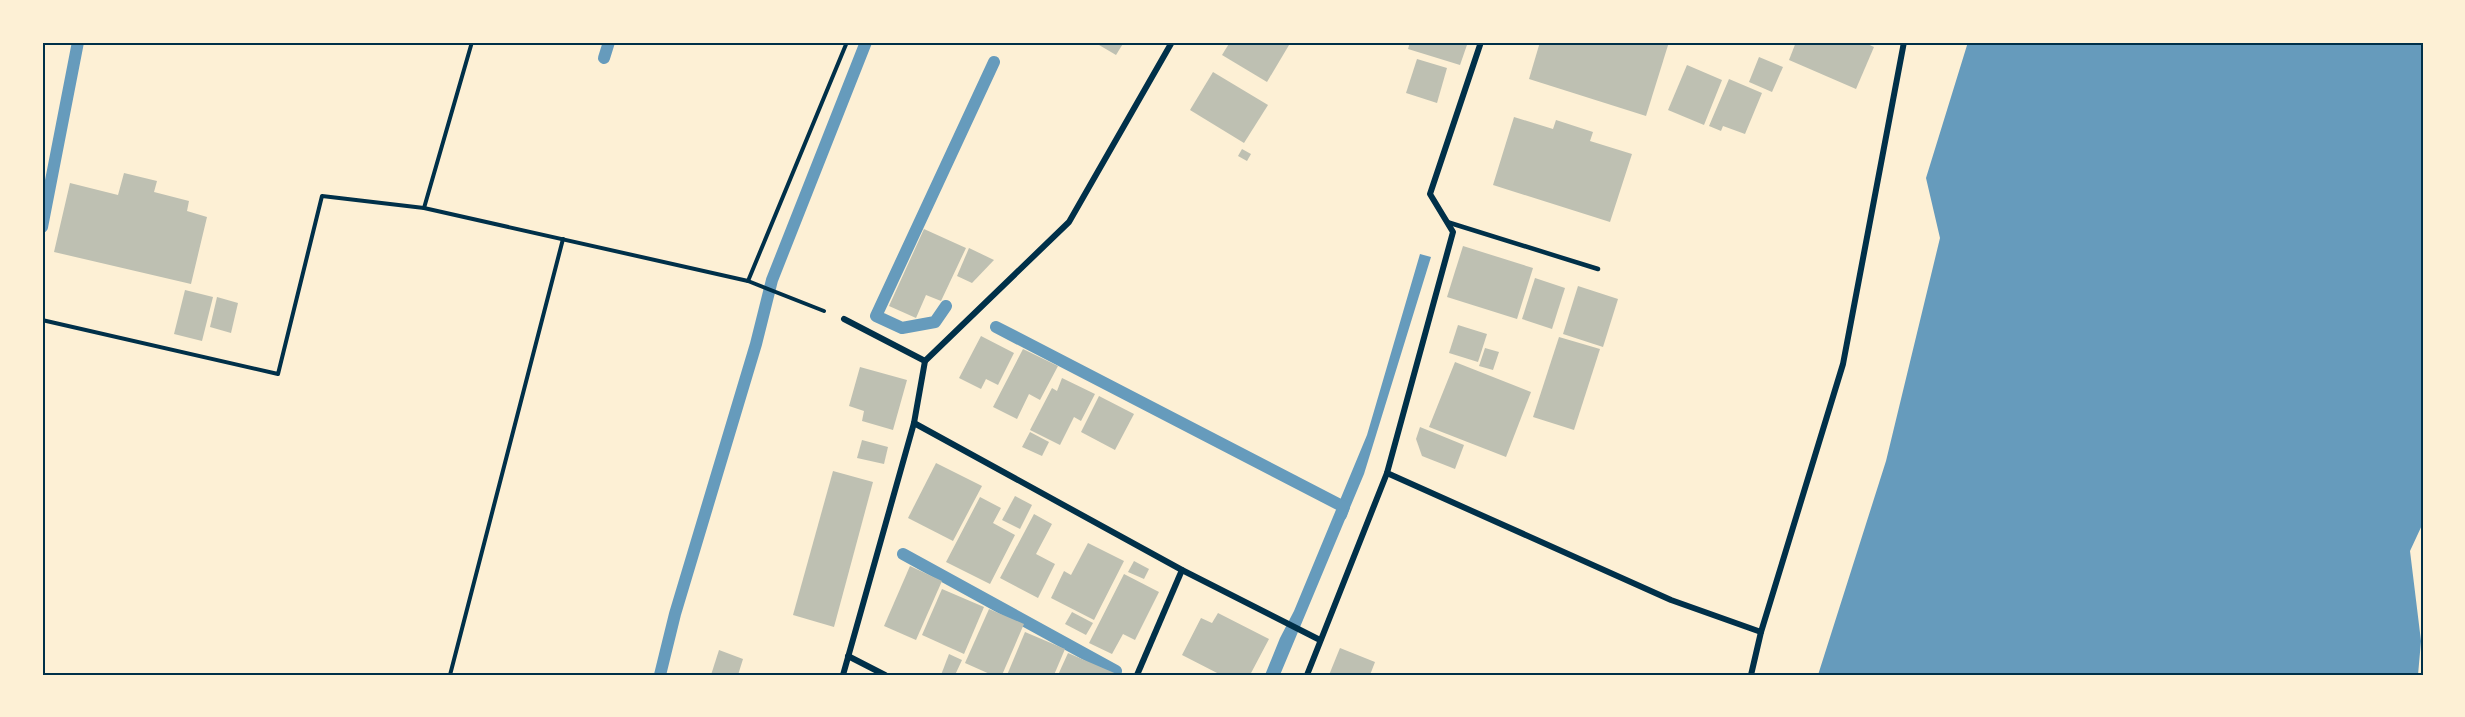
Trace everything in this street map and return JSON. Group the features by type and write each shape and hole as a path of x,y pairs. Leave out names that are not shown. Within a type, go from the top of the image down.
{"street":[{"path":"843,675 914,423 925,361 1069,222 1172,42"},
{"path":"1307,675 1387,473 1453,232 1430,194 1481,42"},
{"path":"1751,675 1761,632 1843,364 1904,42"},
{"path":"843,319 925,361"},
{"path":"914,423 1182,570 1320,640"},
{"path":"1387,473 1671,600 1761,632"},
{"path":"1137,675 1182,570"},
{"path":"848,656 885,675"}],"lane":[{"path":"1447,222 1598,269"}],"path":[{"path":"424,208 472,42"},
{"path":"748,281 847,42"},
{"path":"42,320 278,374 322,196 424,208 748,281 843,319"},
{"path":"450,675 562,239"}],"water":[{"path":"1968,42 2423,42 2423,523 2410,551 2421,641 2418,675 1818,675 1886,461 1940,238 1926,178"},
{"path":"1420,254 1431,257 1364,474 1280,675 1265,675 1367,435"}],"building":[{"path":"1094,42 1124,42 1116,55"},
{"path":"1230,42 1284,42 1289,45 1267,82 1222,55"},
{"path":"1410,42 1468,42 1460,65 1408,49"},
{"path":"1540,42 1669,42 1646,116 1529,79"},
{"path":"1796,42 1863,42 1874,47 1856,89 1789,60"},
{"path":"1759,57 1783,67 1772,92 1749,82"},
{"path":"1417,59 1447,68 1437,103 1406,93"},
{"path":"1687,65 1722,80 1704,125 1668,110"},
{"path":"1213,72 1268,105 1244,143 1190,110"},
{"path":"1729,79 1762,93 1745,134 1723,126 1721,131 1709,126"},
{"path":"1514,117 1553,129 1556,120 1593,132 1590,141 1632,154 1610,222 1493,185"},
{"path":"1242,149 1251,154 1247,161 1238,156"},
{"path":"124,173 157,181 154,192 189,201 187,211 207,217 191,284 54,252 70,183 118,195"},
{"path":"924,229 966,248 941,301 926,295 916,318 889,306"},
{"path":"1463,246 1533,268 1517,319 1447,297"},
{"path":"969,248 994,260 972,283 957,276"},
{"path":"1535,278 1565,288 1552,329 1522,319"},
{"path":"1578,286 1618,299 1603,347 1563,334"},
{"path":"185,290 213,297 202,341 174,334"},
{"path":"217,297 238,303 231,333 210,327"},
{"path":"1458,325 1487,334 1478,362 1449,353"},
{"path":"981,336 1014,353 998,385 986,379 981,389 959,378"},
{"path":"1559,337 1600,349 1574,430 1533,417"},
{"path":"1485,348 1499,352 1493,370 1479,366"},
{"path":"1023,349 1058,366 1040,400 1029,394 1017,419 993,407"},
{"path":"1455,362 1531,392 1506,457 1429,427"},
{"path":"860,367 907,380 893,430 862,421 864,411 849,406"},
{"path":"1062,378 1095,394 1081,421 1074,417 1060,445 1030,430 1052,388 1057,391"},
{"path":"1099,396 1134,414 1115,450 1081,432"},
{"path":"1420,427 1464,445 1455,469 1422,456 1416,439"},
{"path":"1030,432 1049,442 1042,456 1022,447"},
{"path":"862,440 888,447 884,464 857,458"},
{"path":"936,463 982,486 953,541 908,518"},
{"path":"833,471 873,482 834,627 793,615"},
{"path":"1015,496 1032,505 1020,529 1002,520"},
{"path":"980,497 1001,508 993,523 1015,535 990,584 946,562"},
{"path":"1034,514 1052,524 1036,554 1055,564 1038,598 1000,578"},
{"path":"1088,543 1124,561 1094,620 1051,598 1064,571 1071,575"},
{"path":"1134,561 1149,569 1144,579 1128,572"},
{"path":"910,566 942,581 916,640 884,626"},
{"path":"1124,574 1159,592 1135,640 1123,634 1112,654 1089,643"},
{"path":"942,589 984,607 964,654 922,635"},
{"path":"989,609 1024,624 1002,675 992,675 965,663"},
{"path":"1072,612 1093,623 1086,635 1065,624"},
{"path":"1218,613 1269,639 1250,675 1221,675 1182,655 1201,618 1212,623"},
{"path":"1025,632 1065,649 1054,675 1007,675"},
{"path":"1340,648 1375,662 1370,675 1329,675"},
{"path":"719,650 743,659 738,675 711,675"},
{"path":"1068,653 1119,675 1058,675"},
{"path":"949,654 962,660 955,675 941,675"}],"waterway":[{"path":"42,227 78,42"},
{"path":"604,58 609,42"},
{"path":"660,675 675,614 756,344 772,280 866,42"},
{"path":"946,306 935,322 902,328 876,316 994,62"},
{"path":"996,327 1344,507 1341,515"},
{"path":"903,554 1116,671"}]}
